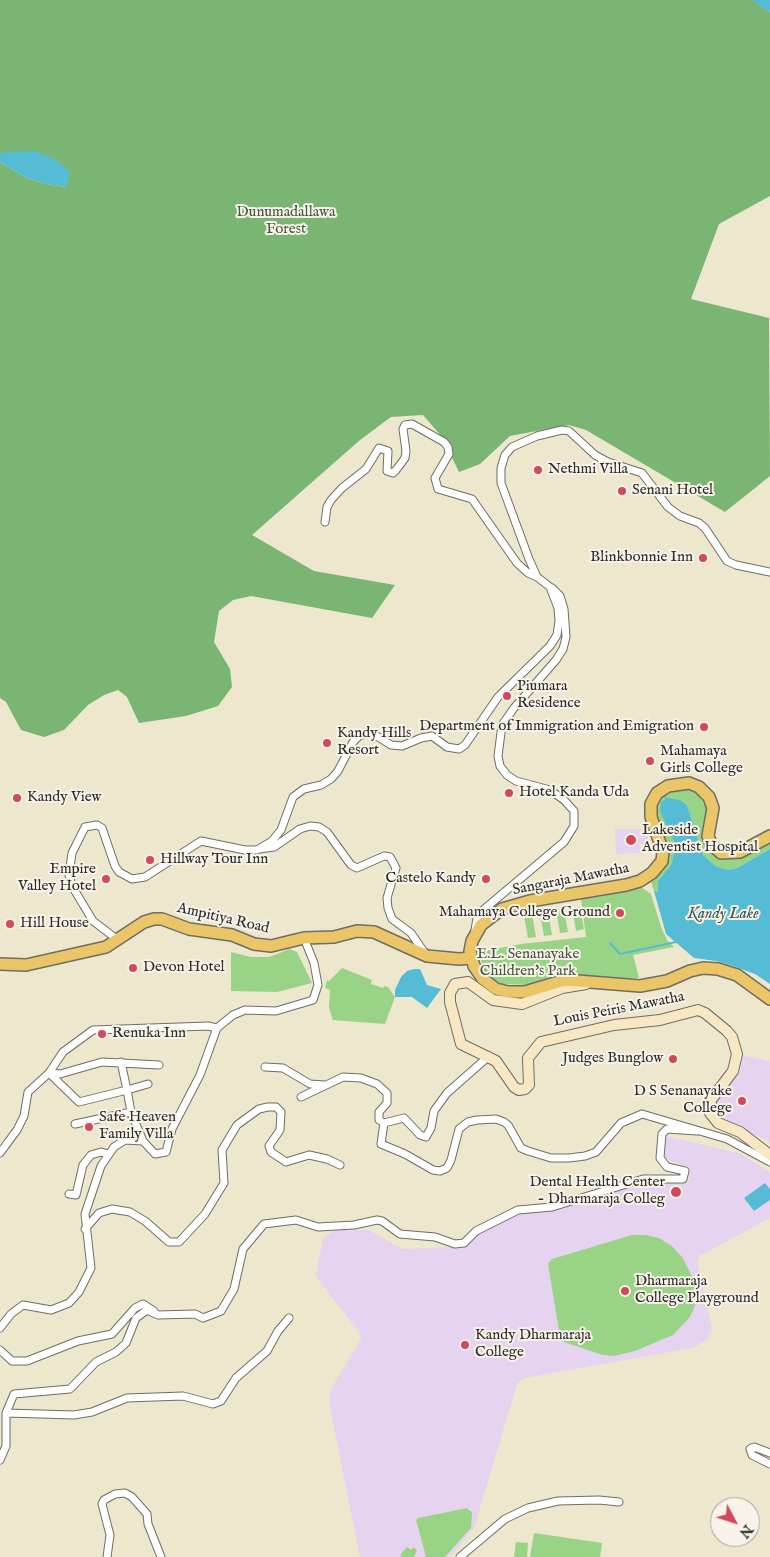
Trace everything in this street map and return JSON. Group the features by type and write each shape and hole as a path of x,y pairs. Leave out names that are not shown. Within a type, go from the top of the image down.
{"main road":[{"name":"Sangaraja Mawatha","path":"471,958 471,945 481,925 502,909 530,901 626,885 648,877 658,869 662,861 663,852 651,816 651,804 657,793 668,786 689,783 699,787 709,797 713,808 708,836 711,844 721,853 740,852 770,836"},
{"name":"Ampitiya Road","path":"0,964 26,965 106,947 144,922 154,919 189,929 232,935 254,944 271,946 304,938 334,937 357,931 374,932 427,956 471,958"},
{"path":"471,958 483,979 496,989 508,992 525,992 566,980 640,986 667,981 690,971 718,969 737,975 770,999"},
{"name":"Louis Peiris Mawatha","path":"591,982 582,986 562,988 522,1004 493,1000 468,982 455,984 450,993 450,1002 461,1044 467,1049 489,1056 496,1061 514,1087 525,1090 529,1086 528,1058 534,1048 541,1042 614,1025 660,1020 698,1010 705,1013 727,1031 732,1037 737,1054 733,1071 711,1100 710,1113 718,1123 740,1132 770,1155"}],"street":[{"path":"325,522 327,507 331,500 342,488 366,469 379,448 388,451 387,471 393,473 396,470 405,458 403,429 405,425 412,424 444,442 448,447 449,454 435,478 438,489 472,498 517,563 528,573 538,577 550,586 560,596 564,608 566,637 563,648 556,660 502,725 498,756 500,766 507,775 516,781 550,790 564,800 574,811 574,826 564,842 482,912 477,918 474,938"},
{"path":"538,577 507,503 501,483 500,468 505,455 512,447 537,436 562,430 569,431 575,435 595,455 608,462 642,473 668,507 680,516 699,523 705,528 727,561 736,565 770,572"},
{"path":"256,850 272,841 280,830 294,796 304,789 321,785 331,779 353,742 360,735 372,733 391,745 402,746 432,736 447,747 459,749 465,745 498,697 520,673 541,658 557,635 560,621 558,608 550,586"},
{"path":"118,940 93,921 72,886 69,875 72,853 85,827 97,825 102,828 115,866 120,872 132,879 145,877 201,841 244,850 256,850 274,847 300,829 310,826 319,827 327,832 352,865 357,868 384,856 390,857 396,868 387,898 392,919 411,933 427,956"},
{"path":"121,1062 131,1112 143,1141 155,1154 166,1152 172,1129 200,1075 217,1028 244,1010 276,1011 313,1000 318,985 314,962 304,938"},
{"path":"0,1152 17,1130 24,1116 28,1092 49,1073 63,1052 93,1030 208,1026 217,1028"},
{"path":"384,1123 404,1118 420,1136 426,1137 429,1134 434,1112 446,1093 489,1056"},
{"path":"49,1073 60,1074 102,1062 159,1065"},
{"path":"265,1068 283,1068 310,1084 324,1085"},
{"path":"49,1073 79,1102 148,1084"},
{"path":"301,1097 324,1085 352,1076 377,1084 385,1089 388,1098 387,1103 378,1117 384,1123"},
{"path":"85,1229 99,1213 112,1209 130,1212 145,1221 169,1242 179,1242 205,1214 224,1183 222,1150 237,1124 259,1109 276,1107 281,1112 280,1130 268,1150 286,1162 309,1155 327,1159 340,1165"},
{"path":"76,1124 131,1112"},
{"path":"384,1123 381,1144 405,1154 433,1170 440,1171 447,1168 455,1140 462,1126 487,1119 496,1120 508,1125 520,1148 551,1158 585,1156 596,1152 604,1145 621,1123 642,1114 650,1114 697,1131 727,1139 770,1162"},
{"path":"0,1460 6,1446 6,1413 14,1394 70,1389 96,1362 116,1352 126,1343 136,1318 147,1310 158,1314 195,1314 203,1318 221,1311 234,1289 243,1249 264,1224 296,1220 318,1227 354,1225 377,1220 382,1221 400,1234 435,1238 455,1244 464,1243 476,1231 518,1210 552,1207 643,1179 684,1179 685,1171 668,1167 660,1158 662,1134 667,1130 697,1131"},
{"path":"0,1328 11,1314 23,1305 51,1310 69,1303 79,1292 91,1268 85,1229 85,1214 101,1166 114,1147 125,1140 143,1141"},
{"path":"69,1194 76,1194 83,1165 91,1155 101,1152 108,1154"},
{"path":"0,1350 12,1361 28,1361 78,1341 112,1334 135,1308 143,1304 149,1306 158,1314"},
{"path":"6,1413 74,1414 92,1412 127,1398 183,1396 213,1404 221,1401 236,1378 267,1351 278,1331 289,1318"},
{"path":"770,1452 754,1447 750,1449 752,1455 770,1464"},
{"path":"107,1557 110,1535 102,1504 104,1500 115,1494 124,1493 132,1497 147,1514 148,1524 161,1557"},
{"path":"460,1557 505,1519 528,1508 558,1501 599,1500 619,1502"}],"shaded area":[{"name":"Lakeside Adventist Hospital","path":"615,829 640,829 640,836 648,836 648,844 640,844 641,853 616,854"},
{"name":"D S Senanayake College","path":"740,1055 770,1061 770,1142 716,1116 713,1103"},
{"name":"Kandy Dharmaraja College","path":"665,1136 739,1153 770,1172 770,1218 701,1255 697,1260 712,1329 707,1340 692,1348 524,1378 517,1384 474,1528 450,1557 445,1557 471,1528 471,1509 467,1508 418,1518 416,1521 426,1557 360,1557 329,1402 330,1391 361,1339 360,1333 319,1281 316,1274 323,1239 335,1230 369,1230 402,1249 454,1247 516,1214 557,1210 625,1189 689,1181 689,1167 663,1158","holes":["632,1235 646,1235 659,1238 672,1246 682,1257 552,1259"]}],"green space":[{"name":"Dunumadallawa Forest","path":"0,0 753,0 770,12 770,196 719,224 691,299 769,318 770,476 725,512 586,430 569,425 510,436 480,464 459,472 442,437 423,415 391,417 360,440 252,535 314,571 395,585 372,618 251,596 233,600 219,611 214,642 230,669 232,687 218,706 186,716 139,723 127,697 118,690 104,695 88,705 64,730 44,737 21,730 6,702 0,698 0,162 27,178 46,184 67,187 0,160"},
{"path":"691,788 708,802 702,836 705,848 717,856 770,841 770,849 737,868 729,870 717,867 703,855 687,805 667,798 664,800 667,824 676,846 671,865 658,881 658,892 654,891 650,879 668,856 668,847 654,809 663,792"},
{"name":"E.L. Senanayake Children's Park","path":"641,887 651,894 661,927 667,940 674,947 633,955 639,978 613,979 564,974 549,977 530,985 503,984 490,978 483,968 479,952 521,944 586,937 581,898 598,897"},
{"path":"580,907 584,929 576,931 572,908"},
{"path":"564,909 568,932 560,933 556,910"},
{"path":"548,912 552,935 544,936 540,913"},
{"path":"532,914 536,937 528,938 524,916"},
{"path":"290,949 297,952 312,983 277,992 231,991 231,952 251,957 269,957"},
{"path":"342,968 372,980 371,984 383,988 384,986 388,987 395,997 385,1024 333,1020 329,1008 330,990 325,988 327,980 329,981"},
{"name":"Dharmaraja College Playground","path":"632,1235 646,1235 659,1238 672,1246 682,1257 697,1286 699,1296 690,1317 673,1335 635,1351 614,1356 603,1355 564,1342 560,1337 548,1264 552,1259"},
{"path":"467,1508 472,1512 471,1528 445,1557 426,1557 416,1520"},
{"path":"534,1533 602,1543 600,1557 530,1557"},
{"path":"516,1542 528,1543 527,1557 514,1557"},
{"path":"407,1547 411,1550 414,1547 417,1550 414,1557 402,1557 400,1555"}],"water":[{"path":"753,0 770,0 770,12 758,5"},
{"path":"36,151 56,160 70,172 67,187 46,184 27,178 0,162 1,152"},
{"name":"Kandy Lake","path":"667,798 680,800 687,805 703,855 717,867 729,870 737,868 770,849 770,984 755,974 730,965 694,958 666,934 654,891 658,892 658,881 671,865 676,846 660,811 661,802"},
{"path":"420,969 427,985 441,989 427,1008 412,997 395,997 395,990 401,977 407,971"},
{"path":"765,1183 770,1189 770,1200 754,1211 744,1198"}],"waterway":[{"path":"610,943 620,954 676,942"}],"place":[{"name":"Nethmi Villa","path":"538,470"},
{"name":"Senani Hotel","path":"622,491"},
{"name":"Blinkbonnie Inn","path":"703,558"},
{"name":"Piumara Residence","path":"507,696"},
{"name":"Department of Immigration and Emigration","path":"704,727"},
{"name":"Kandy Hills Resort","path":"327,743"},
{"name":"Mahamaya Girls College","path":"650,761"},
{"name":"Hotel Kanda Uda","path":"509,793"},
{"name":"Kandy View","path":"17,798"},
{"name":"Lakeside Adventist Hospital","path":"631,840"},
{"name":"Hillway Tour Inn","path":"150,860"},
{"name":"Empire Valley Hotel","path":"106,879"},
{"name":"Castelo Kandy","path":"486,879"},
{"name":"Mahamaya College Ground","path":"620,913"},
{"name":"Hill House","path":"10,924"},
{"name":"Devon Hotel","path":"133,968"},
{"name":"Renuka Inn","path":"102,1034"},
{"name":"Judges Bunglow","path":"673,1059"},
{"name":"D S Senanayake College","path":"742,1101"},
{"name":"Safe Heaven Family Villa","path":"89,1127"},
{"name":"Dental Health Center - Dharmaraja Colleg","path":"676,1192"},
{"name":"Dharmaraja College Playground","path":"625,1291"},
{"name":"Kandy Dharmaraja College","path":"465,1345"}]}
